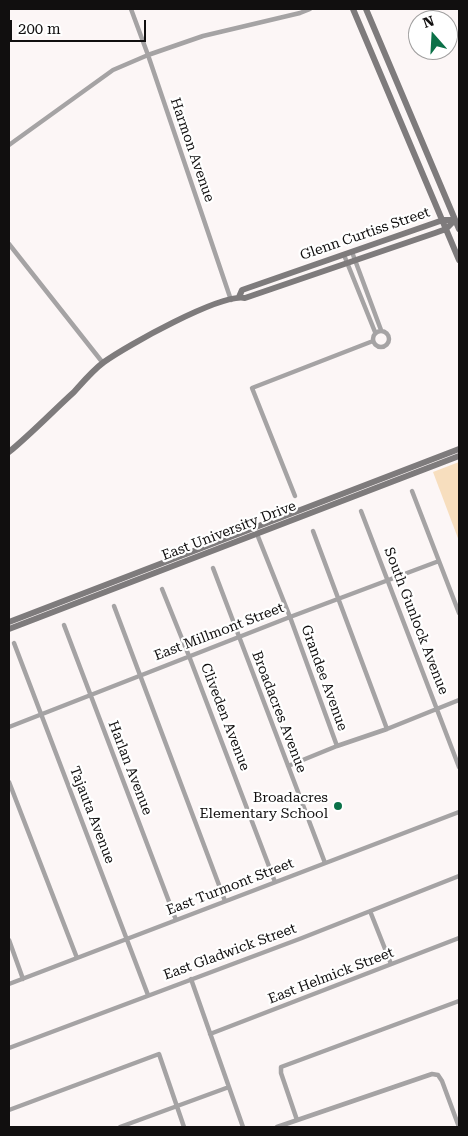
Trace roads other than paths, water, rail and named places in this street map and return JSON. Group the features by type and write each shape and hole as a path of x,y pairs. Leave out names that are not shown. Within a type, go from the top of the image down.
{"street":[{"name":"Harmon Avenue","path":"131,9 231,300"},
{"path":"9,145 113,70 148,55 203,36 310,9"},
{"path":"353,9 459,260"},
{"path":"366,9 459,229"},
{"name":"Glenn Curtiss Street","path":"239,297 242,290 442,220 456,220"},
{"name":"Glenn Curtiss Street","path":"9,452 31,434 103,363 147,336 196,312 239,297 245,298 446,228 456,220"},
{"path":"9,244 103,363"},
{"path":"352,252 382,330 387,333 388,342 380,347 375,344 372,338 375,332 382,330"},
{"path":"344,255 375,332"},
{"path":"295,496 252,388 373,341"},
{"name":"East University Drive","path":"9,629 459,449"},
{"name":"East University Drive","path":"9,622 459,456"},
{"path":"412,491 459,613"},
{"name":"South Gunlock Avenue","path":"361,511 459,767"},
{"name":"Grandee Avenue","path":"255,531 290,617 336,746"},
{"path":"313,531 387,729"},
{"name":"East Millmont Street","path":"9,727 89,694 439,561"},
{"name":"Broadacres Avenue","path":"213,568 325,863"},
{"name":"Cliveden Avenue","path":"162,588 275,882"},
{"path":"114,606 225,901"},
{"name":"Harlan Avenue","path":"64,625 176,920"},
{"name":"Tajauta Avenue","path":"14,643 148,995"},
{"path":"288,766 459,700"},
{"path":"9,782 77,958"},
{"name":"East Turmont Street","path":"9,984 459,812"},
{"name":"East Gladwick Street","path":"9,1048 459,876"},
{"path":"370,911 391,964"},
{"name":"East Helmick Street","path":"210,1034 459,938"},
{"path":"9,940 23,979"},
{"path":"191,980 243,1127"},
{"path":"297,1120 281,1067 459,1001"},
{"path":"9,1110 159,1054 184,1127"},
{"path":"277,1127 425,1075 436,1074 445,1086 459,1127"},
{"path":"120,1127 229,1086"}],"place":[{"name":"Broadacres Elementary School","path":"338,806"}]}
